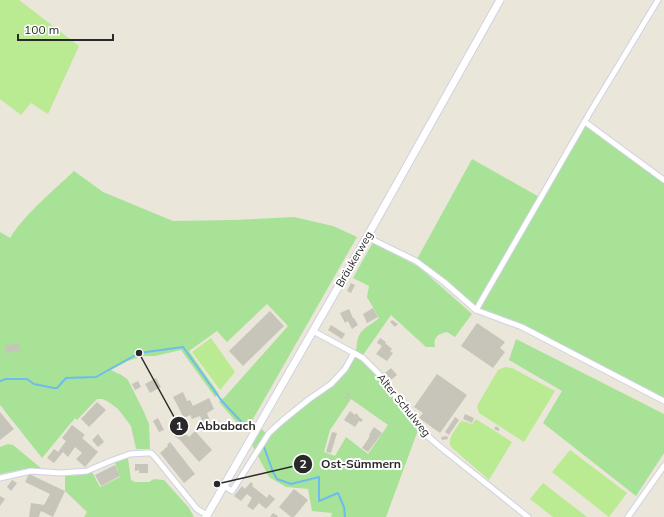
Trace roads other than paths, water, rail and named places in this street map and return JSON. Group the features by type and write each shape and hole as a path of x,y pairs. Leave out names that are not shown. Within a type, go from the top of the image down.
{"main road":[{"name":"Bräukerweg","path":"207,516 367,237 500,0"}],"street":[{"path":"476,310 658,0"},
{"path":"585,122 664,180"},
{"path":"367,237 416,261 444,282 476,310 522,327 664,401"},
{"name":"Alter Schulweg","path":"313,331 363,358 379,374 422,431 528,517"},
{"path":"224,486 232,491 269,433 308,400 331,384 345,369 354,353"},
{"path":"0,478 32,471 61,473 87,471 122,456 147,452 151,453 155,457 197,509 207,516"},
{"path":"628,517 664,466"}],"waterway":[{"path":"0,381 6,379 27,379 34,384 57,388 66,378 96,377 139,353 183,347 221,400 247,428"},
{"path":"264,447 277,479 291,484 319,477 319,501 338,493 344,507 345,517"}],"place":[{"name":"Abbabach","path":"139,353"},
{"name":"Ost-Sümmern","path":"217,484"}]}
